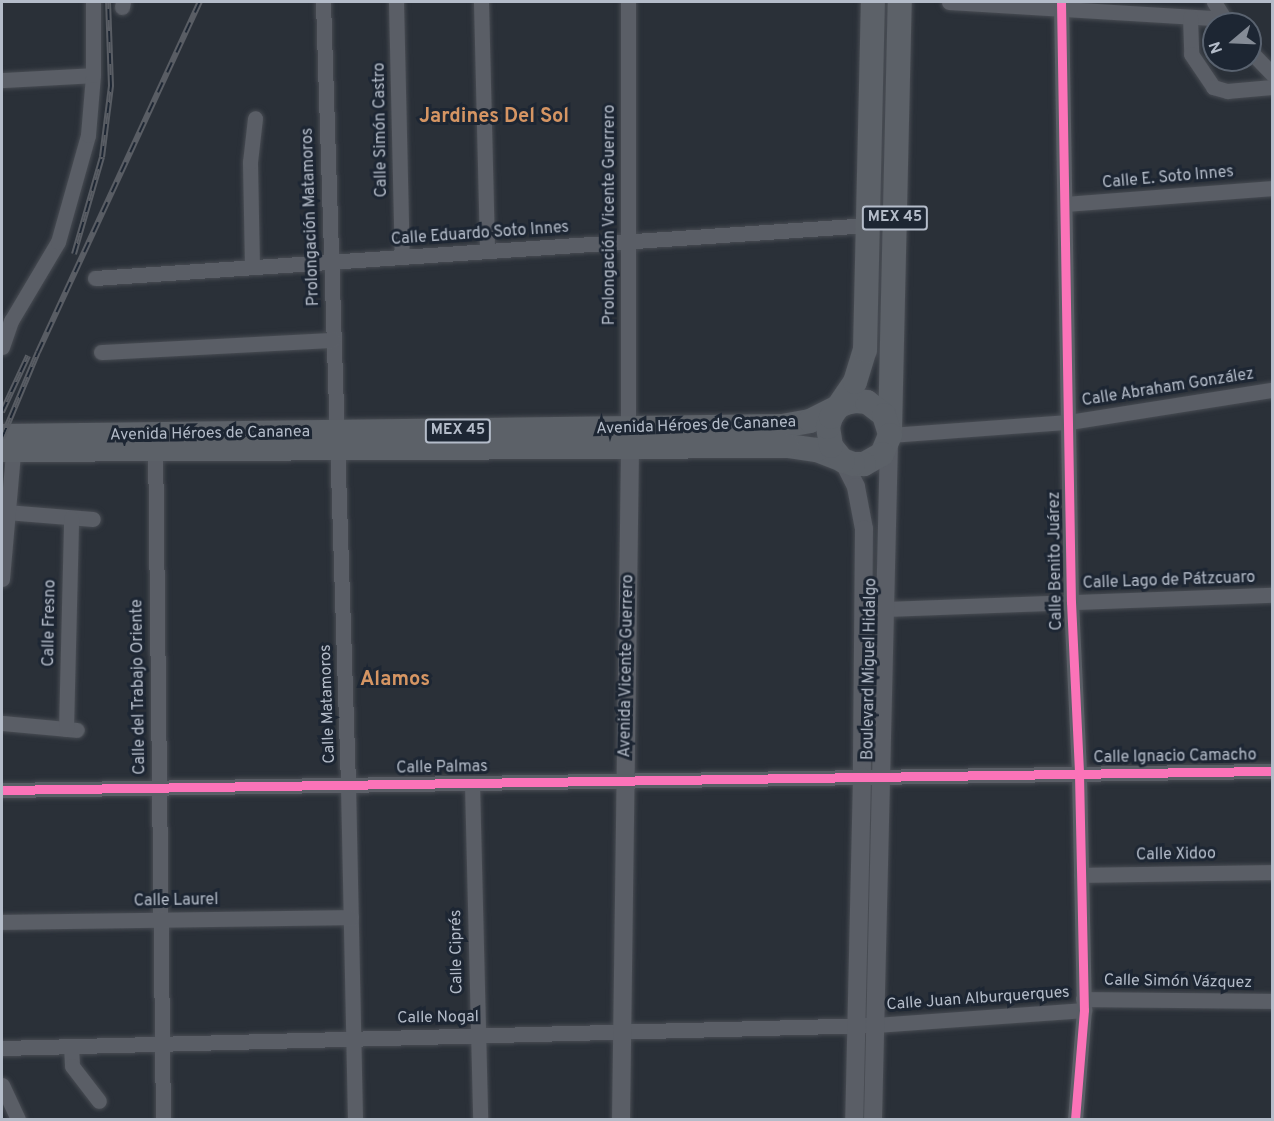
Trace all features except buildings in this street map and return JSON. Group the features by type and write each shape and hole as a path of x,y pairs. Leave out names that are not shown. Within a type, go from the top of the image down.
{"main road":[{"name":"MEX 45","path":"843,461 831,446 828,437 831,417 855,381 865,350 873,2"},
{"name":"MEX 45","path":"890,435 900,2"},
{"name":"Avenida Héroes de Cananea","path":"8,448 155,442 629,438 787,446 816,450 843,461 864,464 873,461 887,445 890,435 889,424 877,407 856,401 810,421 783,426 629,438"}],"street":[{"path":"2,347 11,321 58,242 88,135 93,75 93,2"},
{"name":"Prolongación Matamoros","path":"323,2 336,440"},
{"name":"Calle Simón Castro","path":"396,2 402,257"},
{"path":"481,2 487,251"},
{"name":"Prolongación Vicente Guerrero","path":"628,2 629,438"},
{"path":"949,2 1061,5 1202,19"},
{"name":"Calle Benito Juárez","path":"1061,5 1071,602 1079,774 1083,1004 1075,1119"},
{"path":"1190,17 1191,54 1213,87 1227,91 1272,87"},
{"path":"2,80 93,75"},
{"path":"252,267 250,162 255,118"},
{"name":"Calle E. Soto Innes","path":"1066,204 1272,188"},
{"name":"Calle Eduardo Soto Innes","path":"95,278 868,225"},
{"path":"101,352 333,340"},
{"name":"Calle Abraham González","path":"890,435 1069,422 1272,390"},
{"name":"Boulevard Miguel Hidalgo","path":"873,1119 890,435"},
{"name":"Avenida Vicente Guerrero","path":"621,1119 629,438"},
{"name":"Calle Matamoros","path":"336,440 348,785 355,1119"},
{"name":"Calle del Trabajo Oriente","path":"155,442 164,1119"},
{"path":"2,484 8,448"},
{"path":"2,579 8,448"},
{"name":"Boulevard Miguel Hidalgo","path":"843,461 858,494 864,529 862,777 854,1119"},
{"path":"6,512 93,519"},
{"name":"Calle Fresno","path":"2,723 72,729 71,518"},
{"path":"864,529 888,529"},
{"name":"Calle Lago de Pátzcuaro","path":"886,609 1272,595"},
{"name":"Calle Ignacio Camacho","path":"883,777 1272,771"},
{"name":"Calle Palmas","path":"2,790 883,777"},
{"name":"Calle Ciprés","path":"472,783 480,1119"},
{"name":"Calle Xidoo","path":"1081,875 1272,872"},
{"name":"Calle Laurel","path":"2,922 351,917"},
{"name":"Calle Simón Vázquez","path":"1083,1004 1272,1001"},
{"name":"Calle Juan Alburquerques","path":"876,1025 1083,1004"},
{"name":"Calle Nogal","path":"2,1048 876,1025"},
{"path":"71,1046 72,1066 99,1101"},
{"path":"2,1085 18,1119"}],"railway":[{"path":"74,254 102,157 111,86 108,2"},
{"path":"2,438 38,352 200,2"},
{"path":"2,412 28,356"}],"cycle path":[{"path":"1061,2 1071,602 1079,774 1084,1010 1075,1120"},
{"path":"2,790 1272,771"}],"district":[{"name":"Jardines Del Sol","path":"494,117"},
{"name":"Alamos","path":"395,680"}]}
